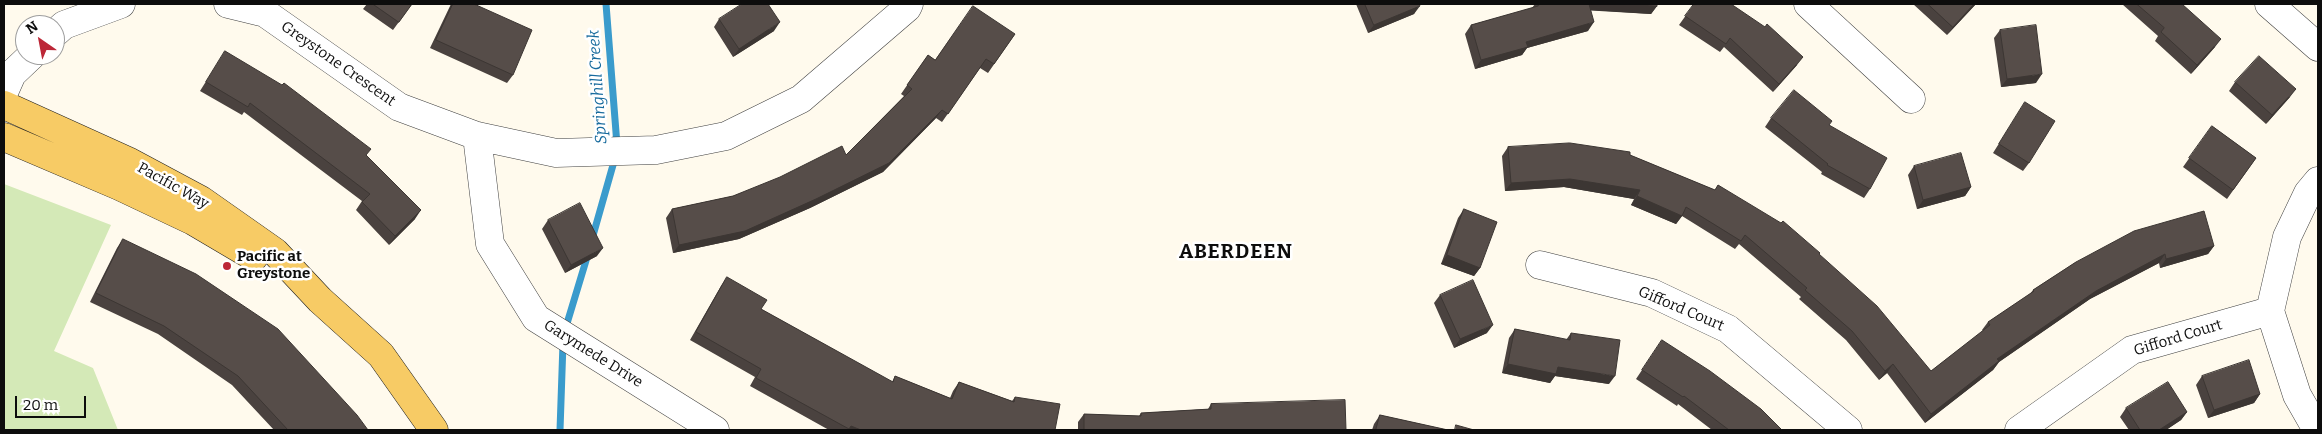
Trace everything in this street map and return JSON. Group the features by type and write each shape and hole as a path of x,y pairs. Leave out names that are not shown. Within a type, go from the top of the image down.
{"main road":[{"name":"Pacific Way","path":"4,105 130,162 201,200 275,252 320,300 381,355 434,430"},
{"name":"Pacific Way","path":"4,137 193,220 320,300"}],"street":[{"path":"65,25 121,4"},
{"name":"Greystone Crescent","path":"228,4 265,13 399,106 477,136 556,153 656,150 726,136 801,99 907,8 909,4"},
{"path":"1808,4 1911,99"},
{"path":"2270,4 2318,47"},
{"path":"4,92 12,74 21,65"},
{"name":"Garymede Drive","path":"477,136 490,244 536,318 715,430"},
{"path":"2317,430 2297,395 2270,311 2287,237 2308,193 2318,181"},
{"name":"Gifford Court","path":"1540,265 1652,293 1728,329 1848,430"},
{"name":"Gifford Court","path":"2019,430 2132,350 2270,311"}],"green space":[{"path":"4,184 111,225 54,351 93,368 118,430 4,430"}],"building":[{"path":"373,4 412,4 399,22"},
{"path":"453,4 474,4 532,30 513,75 436,40"},
{"path":"742,4 768,4 780,22 739,49 719,19"},
{"path":"1365,4 1419,4 1420,6 1374,25"},
{"path":"1538,4 1589,4 1594,22 1526,42 1528,47 1481,60 1471,25 1538,6"},
{"path":"1629,4 1657,4 1657,6"},
{"path":"1694,4 1731,4 1765,27 1767,24 1803,57 1779,84 1730,38 1726,44 1685,16"},
{"path":"1928,4 1974,4 1953,27"},
{"path":"2137,4 2182,4 2221,39 2197,65 2161,32 2164,28"},
{"path":"973,6 1015,34 994,64 986,59 948,114 942,110 889,163 745,231 679,245 672,209 733,196 780,177 842,146 846,155 912,89 907,85 928,55 935,60"},
{"path":"2036,25 2042,74 2007,79 2000,30"},
{"path":"225,51 282,85 284,83 371,149 366,155 421,210 395,236 362,202 370,194 250,103 248,107 206,82"},
{"path":"2259,56 2296,89 2272,115 2235,82"},
{"path":"1794,90 1832,121 1829,125 1887,158 1870,189 1827,165 1771,118"},
{"path":"2025,102 2055,121 2029,163 1999,144"},
{"path":"2212,126 2256,158 2233,190 2189,158"},
{"path":"1570,143 1630,152 1630,155 1715,190 1718,185 1781,223 1783,221 1877,306 1931,371 1990,325 1988,322 2033,290 2076,262 2134,231 2204,211 2214,246 2166,259 2165,254 2096,291 1997,359 1999,361 1931,414 1893,364 1885,371 1852,331 1805,290 1807,288 1745,235 1741,241 1686,207 1682,216 1637,196 1640,190 1570,179 1511,183 1508,147"},
{"path":"1961,153 1971,187 1923,200 1914,166"},
{"path":"580,203 603,248 571,265 548,220"},
{"path":"1464,209 1497,222 1480,268 1447,255"},
{"path":"123,239 196,274 278,329 357,415 368,430 288,430 238,376 164,326 96,293"},
{"path":"727,277 767,300 761,309 893,382 895,376 952,399 959,382 1014,402 1015,397 1060,404 1055,430 861,430 851,426 849,429 756,378 761,369 696,332"},
{"path":"1473,280 1493,325 1460,339 1440,295"},
{"path":"1515,329 1570,340 1571,333 1620,340 1615,376 1558,367 1556,374 1508,364"},
{"path":"1662,340 1710,371 1761,409 1782,430 1729,430 1684,396 1642,370"},
{"path":"2249,360 2260,394 2214,410 2202,376"},
{"path":"2168,382 2187,412 2159,430 2140,430 2126,408"},
{"path":"1345,400 1346,430 1084,430 1084,414 1141,416 1141,413 1211,409 1211,404"},
{"path":"1380,415 1448,430 1376,430"},
{"path":"1456,425 1474,430 1455,430"}],"waterway":[{"name":"Springhill Creek","path":"606,4 617,145"},
{"name":"Springhill Creek","path":"592,239 615,158"},
{"name":"Springhill Creek","path":"565,330 588,254"},
{"name":"Springhill Creek","path":"560,430 563,343"}],"place":[{"name":"Pacific at Greystone","path":"227,266"}],"district":[{"name":"ABERDEEN","path":"1236,252"}]}
